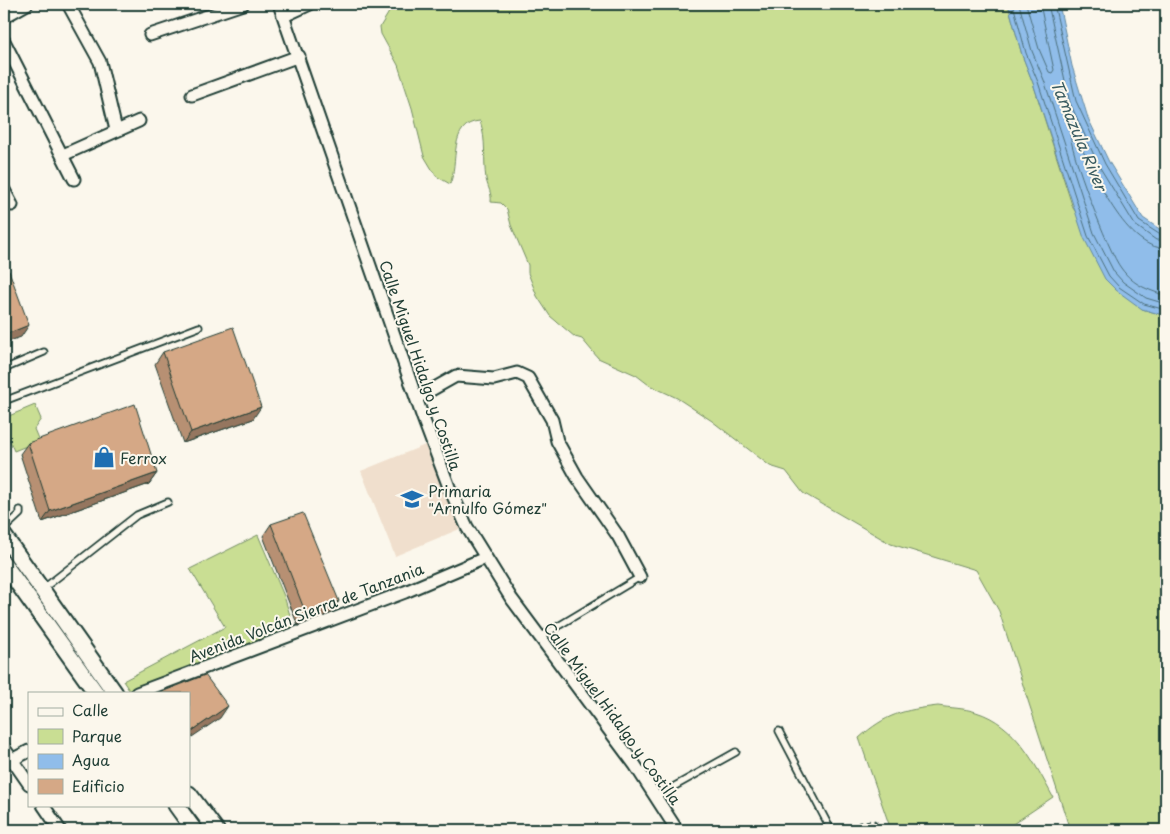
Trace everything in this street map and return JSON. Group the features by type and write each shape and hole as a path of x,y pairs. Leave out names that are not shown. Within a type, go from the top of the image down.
{"main road":[{"path":"4,536 114,692"},
{"path":"4,564 95,692"},
{"path":"190,795 216,830"},
{"path":"177,806 194,830"}],"street":[{"path":"4,17 27,4"},
{"path":"68,4 100,62 116,130"},
{"path":"150,35 243,4"},
{"name":"Calle Miguel Hidalgo y Costilla","path":"279,4 449,487 485,558 540,637 657,796 678,830"},
{"path":"284,16 310,4"},
{"path":"4,42 74,178"},
{"path":"192,95 298,56"},
{"path":"63,155 139,121"},
{"path":"4,190 12,205"},
{"path":"417,398 456,376 494,379 518,373 528,378 552,420 557,440 577,477 618,536 640,577"},
{"name":"Avenida Volcán Sierra de Tanzania","path":"141,692 404,592 485,558"},
{"path":"4,748 8,762 28,783"},
{"path":"8,762 28,752"},
{"path":"44,806 60,830"}],"lane":[{"path":"4,401 198,327"},
{"path":"4,369 44,352"},
{"path":"42,590 137,515 168,502"},
{"path":"4,529 20,514 20,510"},
{"path":"540,637 640,577"},
{"path":"779,732 830,830"},
{"path":"657,796 736,752"}],"path":[{"path":"858,823 873,820 880,824 883,830"}],"shaded area":[{"name":"Primaria \"Arnulfo Gómez\"","path":"430,443 462,528 395,556 361,471"}],"green space":[{"path":"394,4 1008,4 1022,55 1033,83 1073,208 1142,309 1166,316 1166,830 1070,830 999,611 976,570 891,544 803,493 786,471 770,466 712,421 677,398 649,385 636,375 598,358 582,339 575,337 550,316 537,296 528,273 528,265 511,225 507,209 501,203 491,202 485,172 483,136 480,121 470,123 459,136 450,184 436,176 424,156 412,108 398,65 381,34 380,27"},
{"path":"35,405 41,419 34,429 39,441 14,451 9,439 4,441 4,418"},
{"path":"258,535 284,596 294,628 140,692 130,692 123,681 225,627 190,569"},
{"path":"938,706 976,712 1002,726 1023,747 1053,797 1004,830 891,830 859,738 878,723 895,714"}],"water":[{"name":"Tamazula River","path":"1008,4 1059,4 1072,66 1088,118 1109,162 1143,218 1161,230 1166,229 1166,316 1142,309 1116,290 1105,279 1084,238 1022,55"}],"building":[{"path":"9,271 29,325 4,335 4,273"},
{"path":"233,327 261,407 191,432 163,352"},
{"path":"135,404 157,473 50,511 28,443"},
{"path":"303,513 339,601 306,614 271,524"},
{"path":"205,675 228,706 190,732 190,692 162,692"}],"place":[{"name":"Ferrox","path":"104,457"},
{"name":"Primaria \"Arnulfo Gómez\"","path":"412,499"}]}
